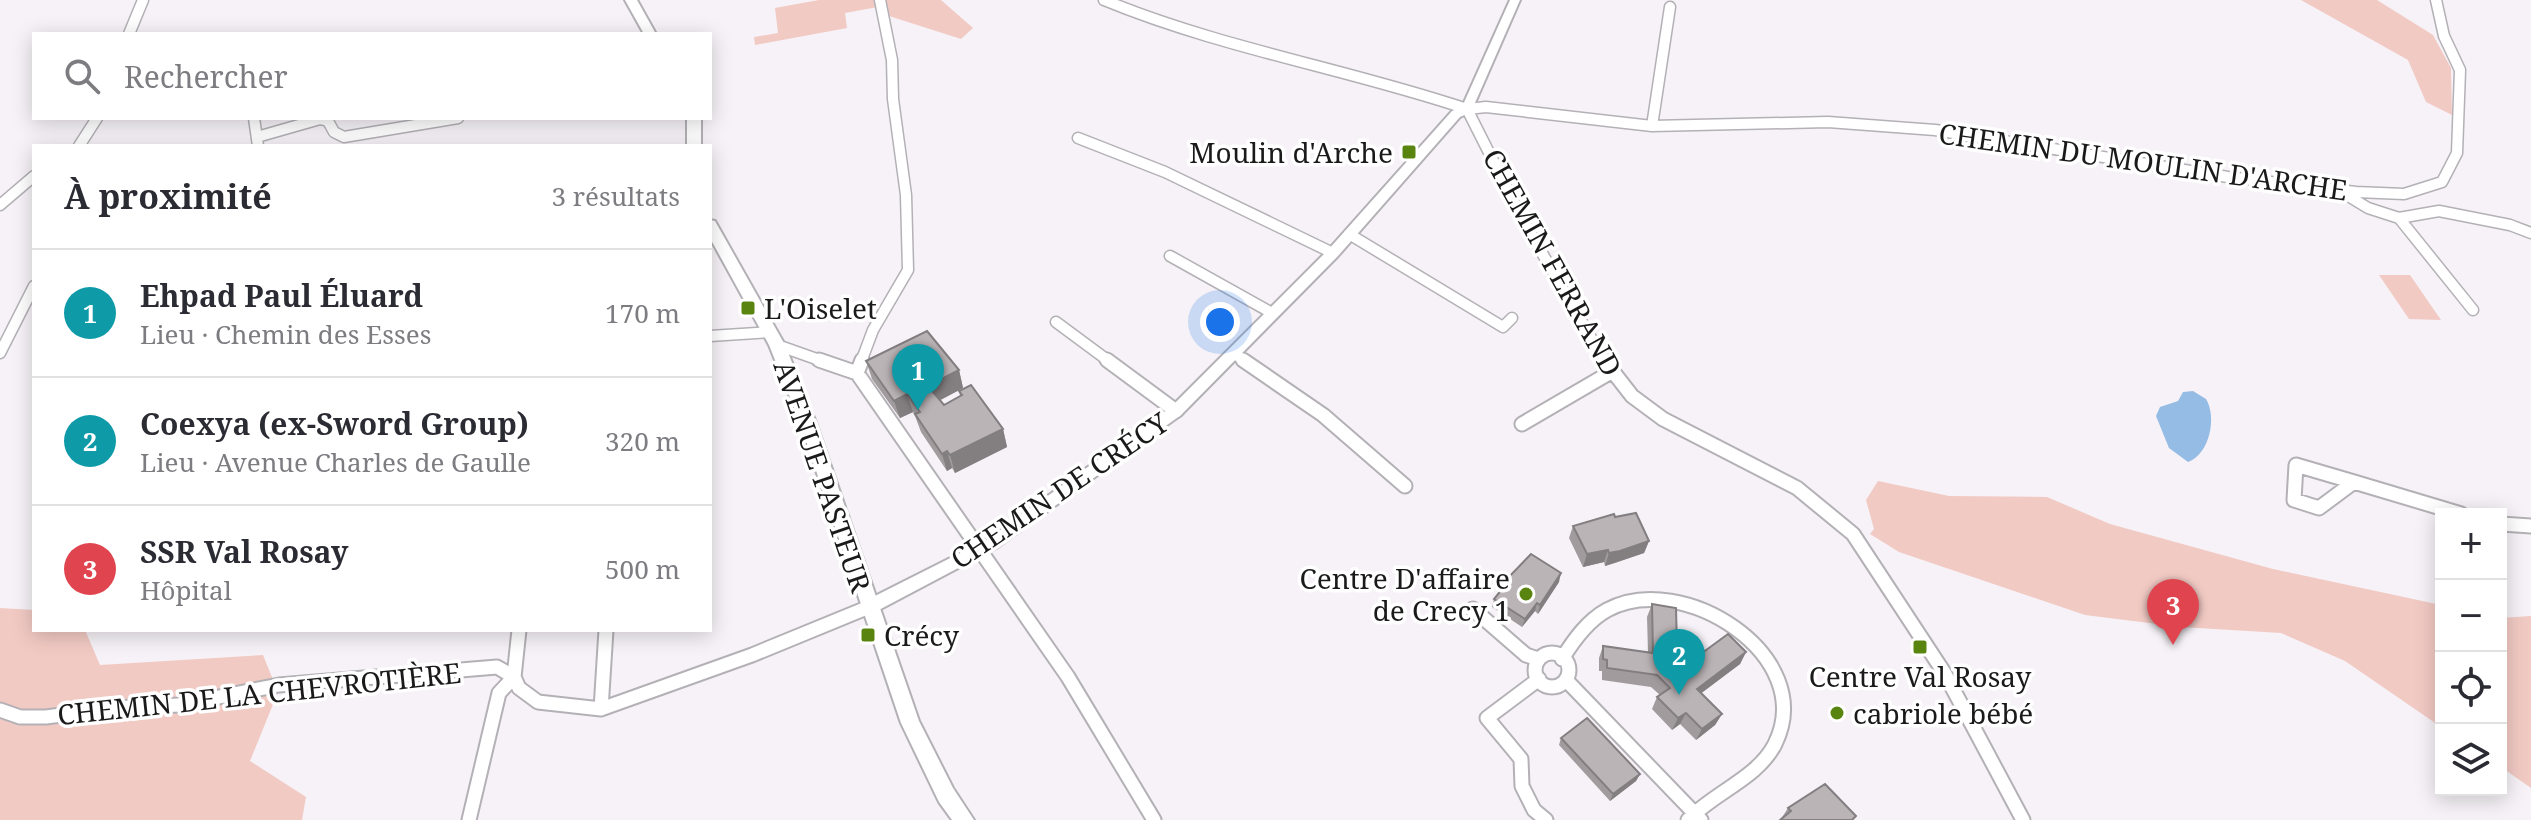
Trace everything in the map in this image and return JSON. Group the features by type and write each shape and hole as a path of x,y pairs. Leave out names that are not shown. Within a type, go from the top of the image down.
{"main road":[{"path":"631,0 649,32"},
{"path":"694,120 694,144"},
{"name":"AVENUE PASTEUR","path":"712,229 774,338 807,420 910,723 946,795 964,820"}],"street":[{"path":"130,32 143,0"},
{"path":"857,373 873,330 908,270 906,195 893,99 892,60 880,0"},
{"name":"CHEMIN DU MOULIN D'ARCHE","path":"1104,0 1145,17 1395,85 1467,109 1486,107 1652,126 1828,122 1935,130 2228,177 2404,194 2442,182 2457,153 2460,70 2444,36 2436,0"},
{"name":"CHEMIN DE CRÉCY","path":"869,607 980,551 1176,411 1333,253 1456,114 1467,109 1515,0"},
{"path":"1652,126 1670,7"},
{"name":"CHEMIN FERRAND","path":"1467,109 1523,220 1611,372 1632,396 1663,419 1797,488 1847,528 1896,595 1945,674 2023,820"},
{"path":"80,144 96,120"},
{"path":"254,120 257,141 317,120"},
{"path":"324,120 328,121 334,132 344,137 446,120"},
{"path":"1078,138 1165,172 1333,253"},
{"path":"0,205 32,178"},
{"path":"2339,190 2368,208 2399,218 2439,211 2510,225 2531,233"},
{"path":"2399,218 2473,310"},
{"path":"1349,234 1503,327 1512,318"},
{"path":"1170,256 1272,313"},
{"path":"0,353 32,290"},
{"path":"1056,322 1176,411"},
{"path":"712,336 774,338 857,373 1091,712 1154,820"},
{"path":"1235,354 1323,415 1405,486"},
{"path":"1522,424 1611,372"},
{"path":"2354,482 2319,508 2294,500 2296,465 2354,482 2441,508"},
{"path":"2507,524 2531,526"},
{"path":"1562,659 1604,611 1651,600 1694,606 1731,624 1758,648 1781,692 1780,729 1773,748 1694,818 1567,681"},
{"name":"CHEMIN DE LA CHEVROTIÈRE","path":"0,710 20,717 46,717 114,708 179,705 279,685 497,667 514,677 519,688 538,702 601,709 739,660 869,607"},
{"path":"1473,609 1526,655 1538,659 1547,655 1562,659 1569,667 1567,681"},
{"path":"469,820 499,693 514,677 519,632"},
{"path":"601,709 606,632"},
{"path":"1538,659 1534,669 1539,679 1550,686 1567,681"},
{"path":"1539,679 1487,718 1521,759 1522,786 1534,810 1546,820"}],"shaded area":[{"path":"819,0 876,0 878,7 845,13 847,28 755,45 754,37 778,33 775,8"},
{"path":"886,0 941,0 973,28 961,39 889,16"},
{"path":"2301,0 2377,0 2433,35 2451,68 2452,115 2426,102 2408,60"},
{"path":"2379,275 2410,275 2441,320 2409,319"},
{"path":"1878,481 1949,496 2047,497 2110,524 2273,569 2435,604 2435,723 2345,661 2281,633 2181,627 2085,615 1899,552 1870,534 1874,529 1866,500"},
{"path":"0,608 32,610 32,632 86,632 100,665 263,655 278,692 250,761 306,797 302,820 0,820"},
{"path":"2531,616 2531,788 2507,771 2507,618"}],"water":[{"path":"2193,391 2206,399 2211,425 2202,451 2188,462 2169,448 2156,416 2160,407 2178,401 2183,392"}],"building":[{"path":"927,331 959,370 928,386 944,405 962,395 959,391 971,385 1003,429 950,455 947,451 942,454 915,414 920,412 907,394 894,401 866,361"},
{"path":"1636,513 1649,541 1620,551 1587,554 1573,526 1614,514 1615,517"},
{"name":"Centre D'affaire de Crecy 1","path":"1531,554 1561,573 1540,605 1537,603 1525,619 1494,599 1507,583 1504,582"},
{"path":"1652,604 1676,608 1677,648 1683,648 1683,655 1698,656 1728,634 1746,652 1697,689 1722,714 1702,729 1686,713 1678,718 1657,697 1670,688 1657,675 1607,668 1607,660 1603,659 1603,646 1653,653"},
{"path":"1587,718 1640,774 1613,794 1561,738"},
{"path":"1825,784 1856,816 1852,820 1780,820 1791,811 1788,808"}],"place":[{"name":"Moulin d'Arche","path":"1409,152"},
{"name":"L'Oiselet","path":"748,308"},
{"name":"Ehpad Paul Éluard","path":"918,410"},
{"name":"Centre D'affaire de Crecy 1","path":"1526,594"},
{"name":"Crécy","path":"868,635"},
{"name":"SSR Val Rosay","path":"2173,645"},
{"name":"Centre Val Rosay","path":"1920,647"},
{"name":"Coexya (ex-Sword Group)","path":"1679,695"},
{"name":"cabriole bébé","path":"1837,713"}]}
